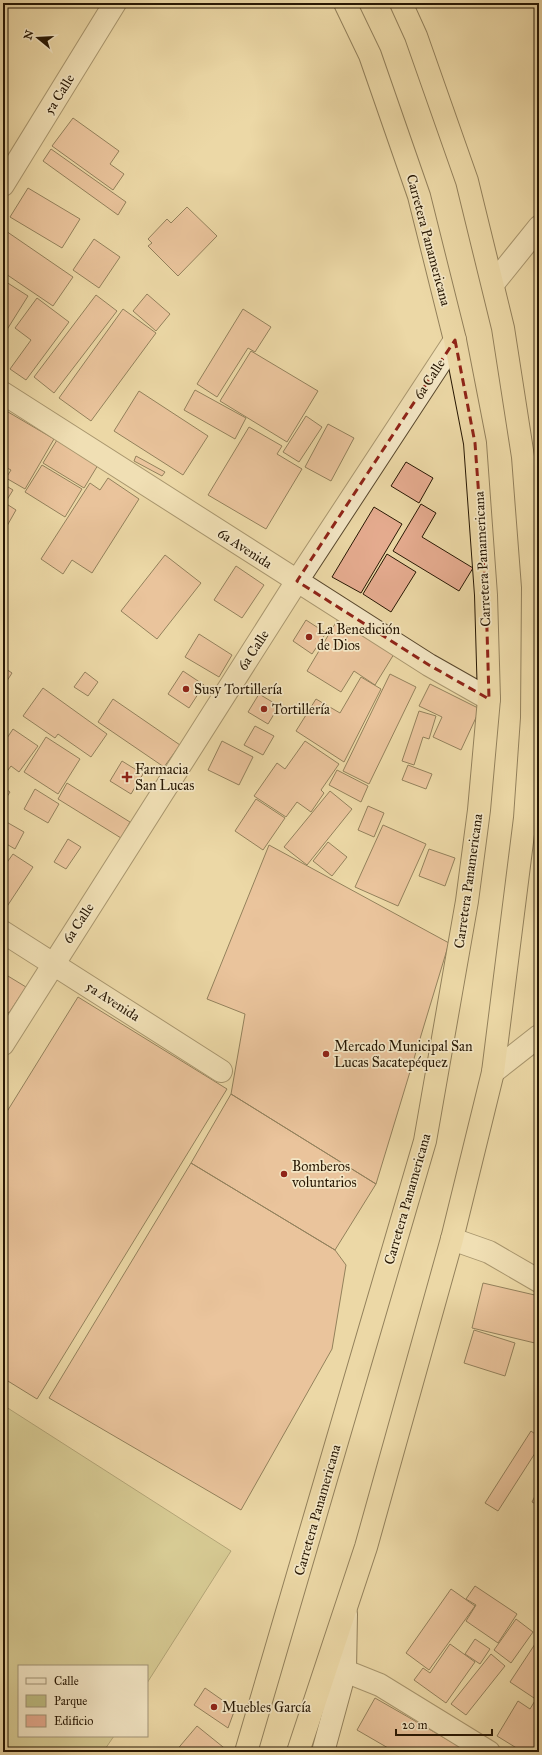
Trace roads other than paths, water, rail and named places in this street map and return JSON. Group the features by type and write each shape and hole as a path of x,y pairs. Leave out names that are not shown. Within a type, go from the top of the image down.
{"highway":[{"name":"Carretera Panamericana","path":"246,1752 424,1141 467,901 479,810 489,699 486,595 475,443 454,340 419,196 370,55 345,3"},
{"path":"298,1752 366,1547 452,1239 494,1072 536,720 533,587 523,457 503,328 467,181 416,36 401,3"}],"street":[{"name":"5a Calle","path":"3,185 115,3"},
{"path":"492,284 539,227"},
{"name":"6a Calle","path":"3,1044 297,581 454,340"},
{"name":"6a Avenida","path":"3,393 429,665 489,699"},
{"name":"5a Avenida","path":"3,932 54,963 221,1071"},
{"path":"494,1072 539,1036"},
{"path":"452,1239 489,1252 539,1281"},
{"path":"323,1752 345,1671 346,1608"},
{"path":"345,1671 380,1685 489,1752"}],"place":[{"name":"La Benedición de Dios","path":"309,637"},
{"name":"Susy Tortillería","path":"186,689"},
{"name":"Tortillería","path":"264,709"},
{"name":"Farmacia San Lucas","path":"127,777"},
{"name":"Mercado Municipal San Lucas Sacatepéquez","path":"326,1054"},
{"name":"Bomberos voluntarios","path":"284,1174"},
{"name":"Muebles García","path":"214,1707"}]}
